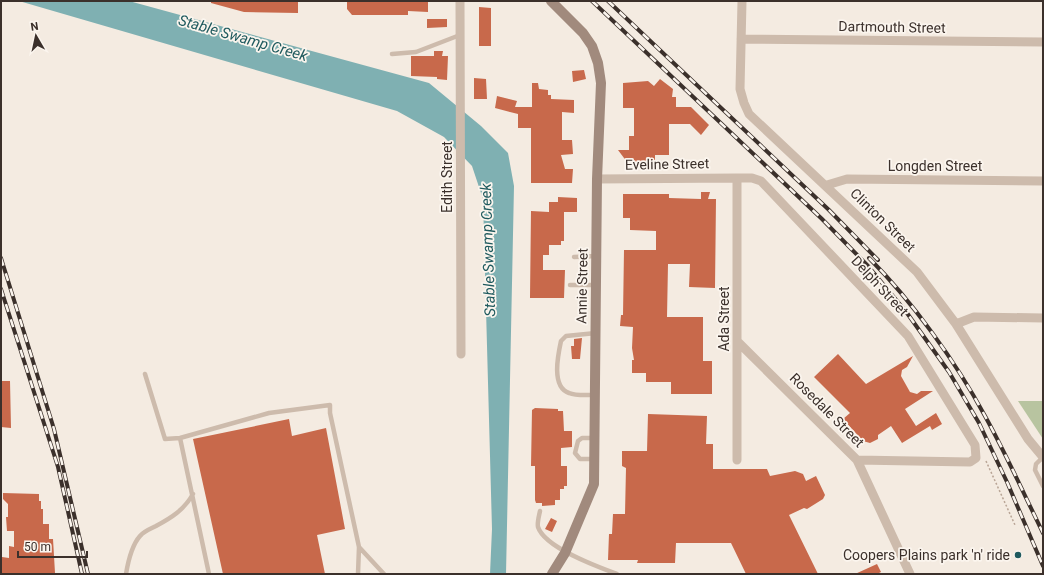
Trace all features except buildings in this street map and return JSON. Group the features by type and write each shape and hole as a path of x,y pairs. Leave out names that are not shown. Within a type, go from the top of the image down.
{"street":[{"name":"Edith Street","path":"460,1 461,354"},
{"name":"Clinton Street","path":"742,1 740,89 749,114 827,185 917,272 956,324 1028,439 1043,457"},
{"name":"Annie Street","path":"552,574 565,553 594,484 597,179 601,83 598,63 592,46 583,33 553,3"},
{"name":"Dartmouth Street","path":"742,39 1043,42"},
{"name":"Eveline Street","path":"597,179 737,178"},
{"name":"Ada Street","path":"737,178 737,460"},
{"name":"Delph Street","path":"737,178 752,178 761,181 908,336 975,445 976,458 970,462 857,460"},
{"name":"Longden Street","path":"827,185 846,179 1043,181"},
{"path":"956,324 974,317 1043,318"},
{"name":"Rosedale Street","path":"738,342 857,460 910,574"}],"lane":[{"path":"392,54 416,52 460,35"},
{"path":"574,257 596,256"},
{"path":"570,285 596,285"},
{"path":"595,395 570,394 564,391 560,386 557,377 561,341 566,336 596,333"},
{"path":"145,374 164,439 180,438 269,413 330,405 330,413 359,547 358,574"},
{"path":"180,438 209,574"},
{"path":"594,438 582,438 578,441 575,453 580,459 594,459"},
{"path":"1043,457 1036,464 1035,470 1043,486"},
{"path":"126,574 134,546 139,537 145,531 173,516 188,503 193,494"},
{"path":"540,512 538,525 541,532 565,553 617,574"},
{"path":"359,547 384,574"}],"path":[{"path":"986,460 1014,525"}],"green space":[{"path":"1018,401 1043,401 1043,439"}],"water":[{"name":"Stable Swamp Creek","path":"19,1 129,1 429,83 481,126 508,153 514,186 506,574 490,574 492,529 483,199 472,166 444,137 397,111"}],"railway":[{"path":"592,1 822,219 868,266 907,313 949,372 979,423 1007,482 1043,566"},
{"path":"608,1 829,210 878,260"},
{"path":"1,258 54,429 88,574"},
{"path":"869,258 917,313 961,375 993,430 1043,533"},
{"path":"1,289 58,467 82,574"}],"place":[{"name":"Coopers Plains park 'n' ride","path":"1018,555"}]}
